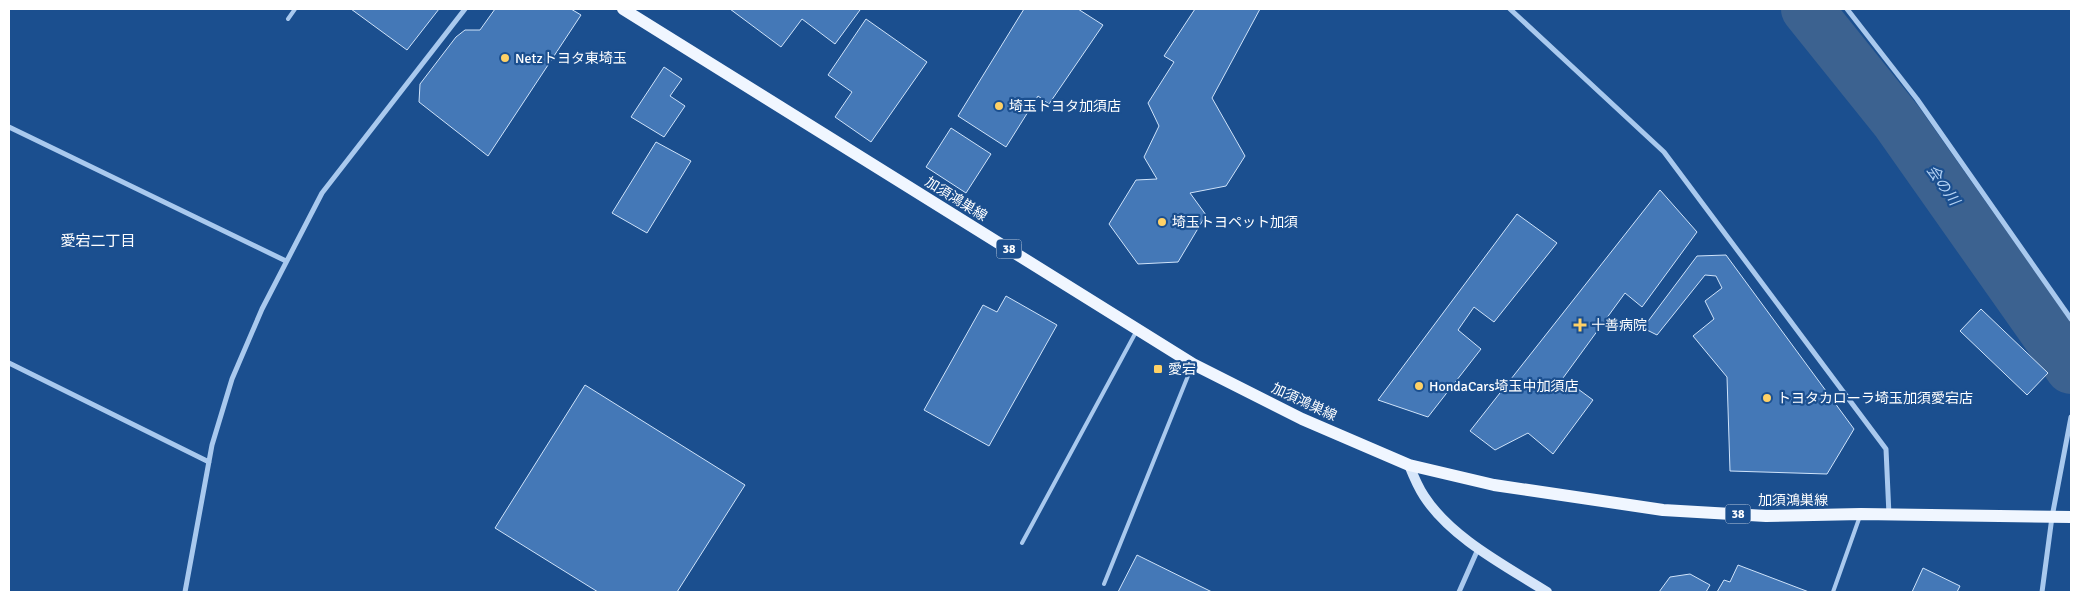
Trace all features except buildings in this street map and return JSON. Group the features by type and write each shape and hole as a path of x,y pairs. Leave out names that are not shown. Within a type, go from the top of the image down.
{"main road":[{"name":"加須鴻巣線","path":"623,9 1193,364 1302,419 1409,465 1494,485 1663,510 1766,516 1861,514 2071,517"}],"street":[{"path":"184,592 209,462 232,379 286,261 322,193 465,9"},
{"path":"1510,9 1664,152 1886,449 1889,515"},
{"path":"1848,9 1917,99 2071,319"},
{"path":"9,127 286,261"},
{"path":"9,363 209,462"},
{"path":"2042,592 2052,517 2071,417"},
{"path":"1409,465 1424,496 1444,520 1478,549 1547,592"},
{"path":"1459,592 1478,549"}],"lane":[{"path":"288,19 295,9"},
{"path":"1022,543 1138,330"},
{"path":"1104,584 1193,364"},
{"path":"1833,592 1861,514"}],"waterway":[{"name":"会の川","path":"1807,9 1897,121 2071,368"}],"place":[{"name":"Netzトヨタ東埼玉","path":"505,58"},
{"name":"埼玉トヨタ加須店","path":"999,106"},
{"name":"埼玉トヨペット加須","path":"1162,222"},
{"name":"十善病院","path":"1580,325"},
{"name":"愛宕","path":"1158,369"},
{"name":"HondaCars埼玉中加須店","path":"1419,386"},
{"name":"トヨタカローラ埼玉加須愛宕店","path":"1767,398"}],"district":[{"name":"愛宕二丁目","path":"98,241"}]}
